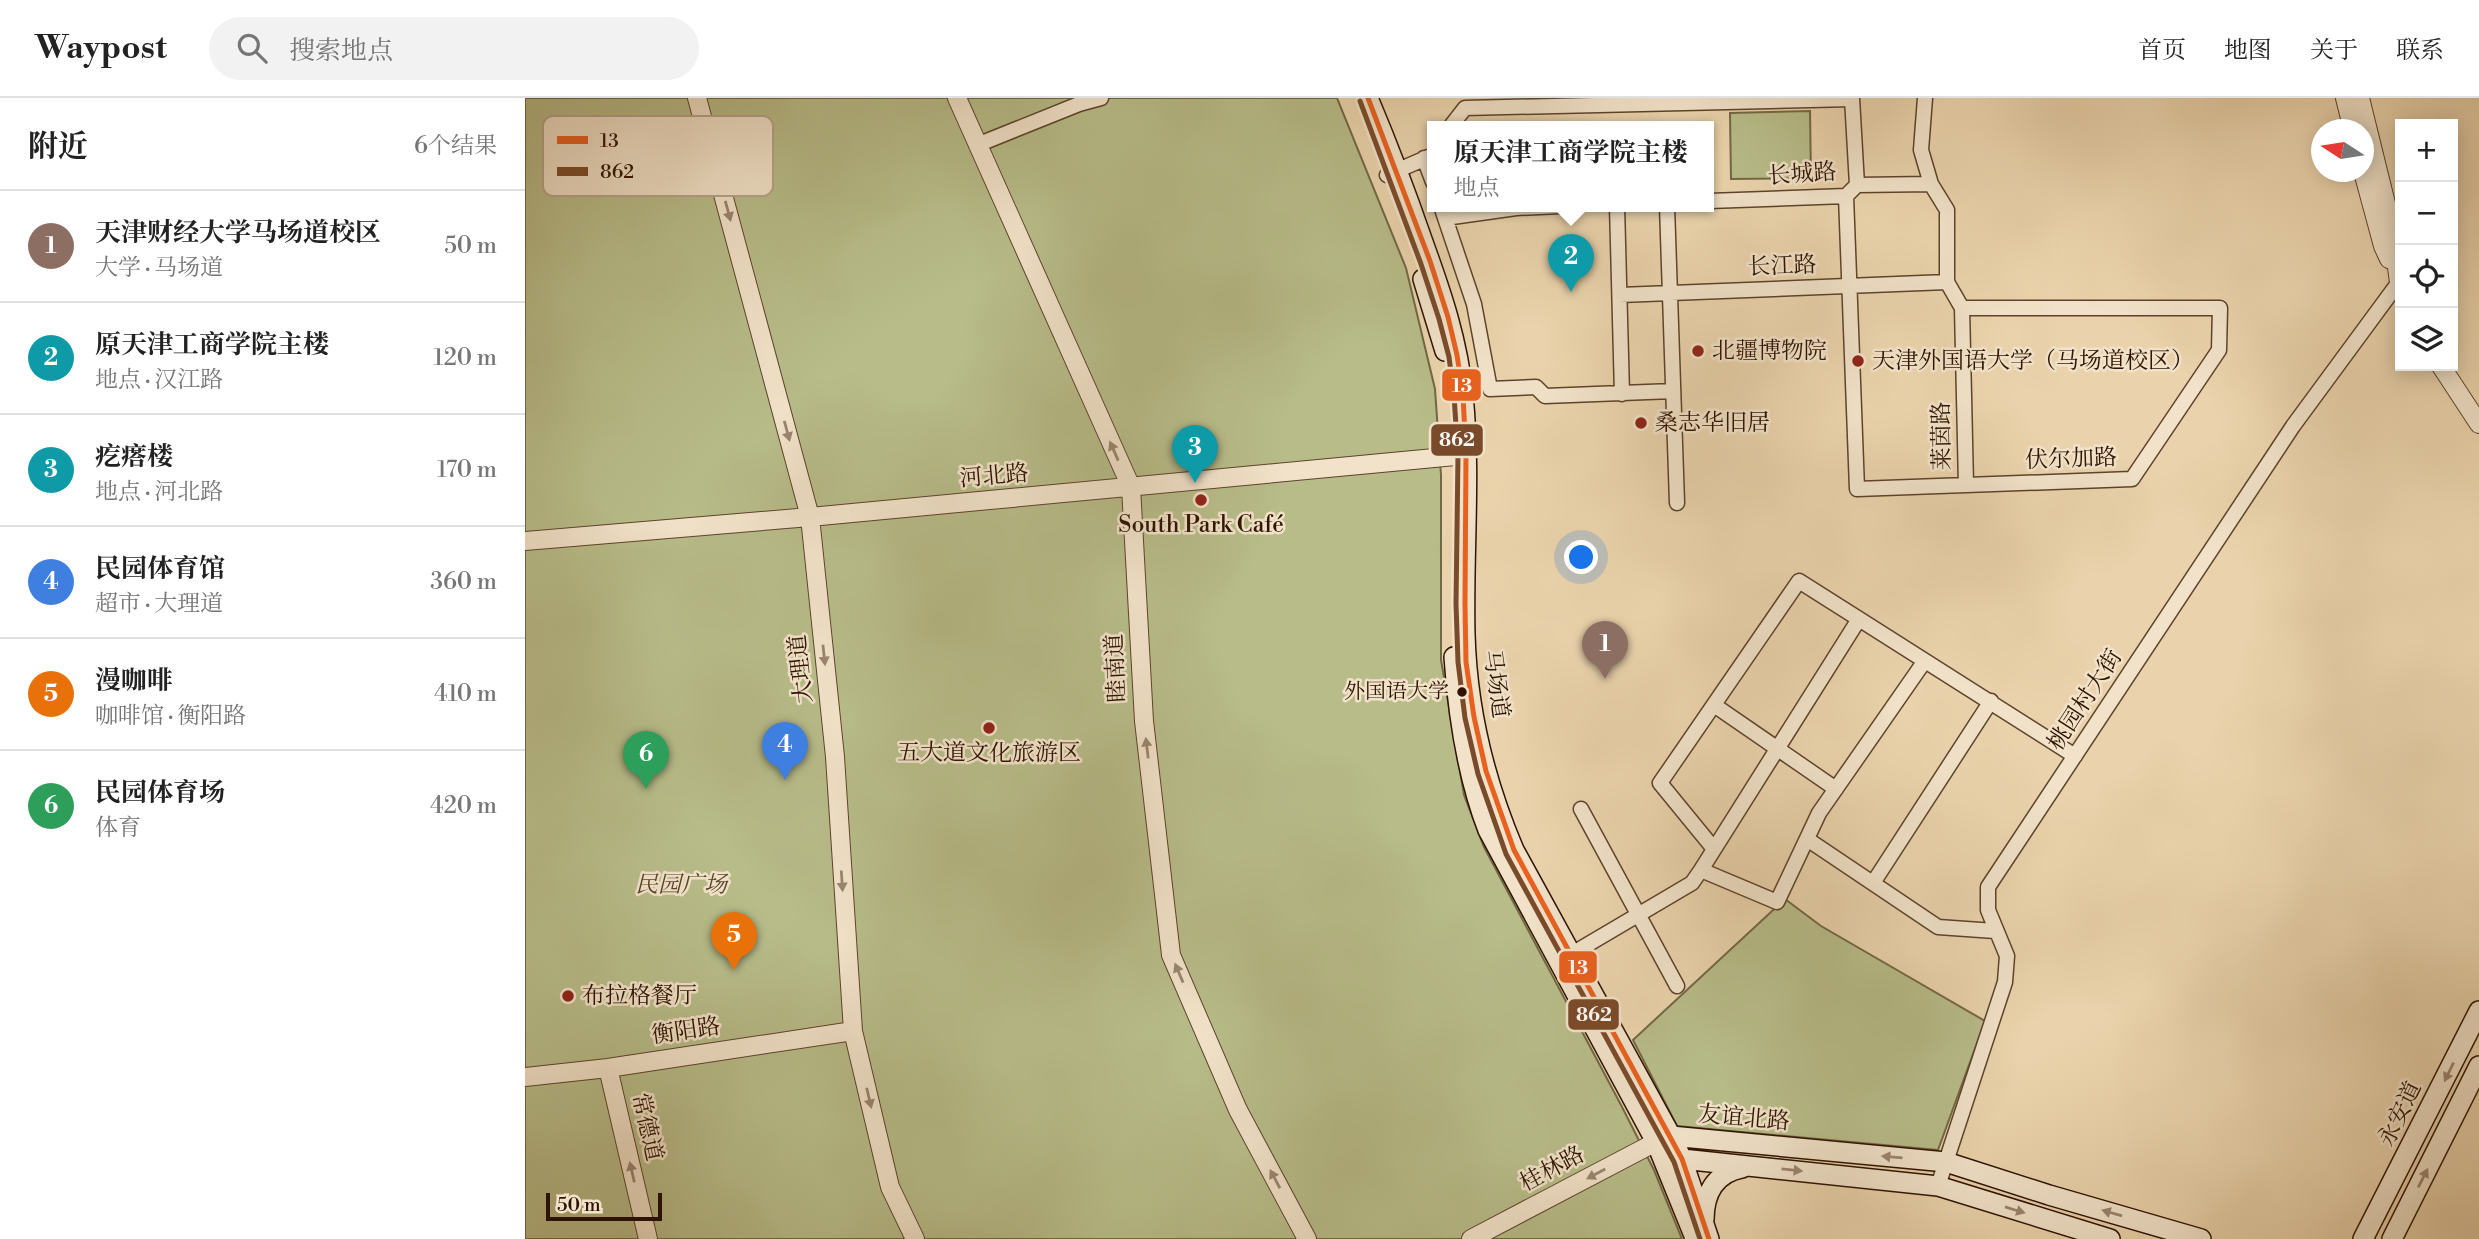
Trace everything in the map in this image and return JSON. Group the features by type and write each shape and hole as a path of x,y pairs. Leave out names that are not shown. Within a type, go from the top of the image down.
{"main road":[{"name":"马场道","path":"1356,98 1392,173"},
{"name":"马场道","path":"1368,98 1444,348 1452,412 1461,455 1468,674 1484,768 1514,850 1570,954 1663,1139 1703,1235"},
{"name":"马场道","path":"1461,455 1452,631 1456,690 1480,811 1495,847 1663,1139"},
{"name":"永安道","path":"2364,1239 2479,1011"},
{"path":"2392,1239 2479,1066"},
{"name":"友谊北路","path":"1663,1139 1682,1159 1938,1186 2110,1239"},
{"name":"友谊北路","path":"1663,1139 1946,1162 2201,1239"},
{"path":"1682,1159 1703,1235"},
{"path":"1703,1235 1704,1211 1709,1190 1720,1176 1734,1169 1752,1166"}],"street":[{"name":"大理道","path":"697,98 702,116"},
{"name":"睦南道","path":"957,98 1131,487 1144,721 1171,955 1238,1110 1307,1239"},
{"path":"977,145 1079,104 1101,98"},
{"path":"1925,98 1921,150 1931,184"},
{"path":"2345,98 2350,119"},
{"path":"2360,98 2395,250"},
{"path":"1455,121 1465,107 1852,99 1857,185"},
{"path":"1392,173 1427,157"},
{"path":"2366,182 2383,246 2395,272"},
{"name":"长城路","path":"1714,201 1846,196 1857,185 1931,184"},
{"name":"莱茵路","path":"1931,184 1947,210 1947,282 1962,308 1966,485"},
{"name":"大理道","path":"723,196 810,517 835,757 853,1031 890,1187 915,1239"},
{"path":"1846,196 1849,286"},
{"path":"1443,212 1474,304 1490,389 1536,387 1545,396 1673,391"},
{"path":"1617,212 1622,394"},
{"path":"1667,212 1677,503"},
{"name":"长江路","path":"1619,295 1947,282"},
{"name":"伏尔加路","path":"1849,286 1857,489 2132,479 2219,350 2220,309 1962,308"},
{"name":"桃园村大街","path":"1938,1186 2005,982 2007,956 1988,910 1988,887 2293,426 2395,290"},
{"path":"2444,371 2479,424"},
{"name":"河北路","path":"525,541 810,517 1461,455"},
{"path":"1714,849 1660,783 1799,581 2075,756"},
{"path":"1570,954 1692,883 1859,619"},
{"path":"1701,870 1777,902 1819,813 1924,662"},
{"path":"1873,883 1990,701"},
{"path":"1714,705 1836,789"},
{"path":"1581,809 1677,986"},
{"path":"1807,839 1938,927 1995,931"},
{"name":"衡阳路","path":"525,1077 608,1068 853,1031"},
{"name":"常德道","path":"608,1068 648,1239"},
{"name":"桂林路","path":"1471,1239 1663,1139"}],"green space":[{"name":"五大道文化旅游区","path":"525,98 1337,98 1406,268 1435,389 1441,475 1441,660 1464,795 1484,847 1654,1170 1682,1239 525,1239"},
{"path":"1810,111 1811,178 1731,179 1730,113"},
{"path":"1785,899 1821,926 1985,1021 1938,1150 1677,1126 1633,1040"}],"transit line":[{"name":"13","path":"1368,98 1430,261 1457,355 1463,395 1466,455 1466,662 1486,771 1514,850 1682,1159 1709,1239"},
{"name":"862","path":"1360,101 1421,264 1449,357 1458,455 1458,662 1465,718 1478,774 1506,854 1674,1162 1700,1239"}],"place":[{"name":"原天津工商学院主楼","path":"1571,292"},
{"name":"北疆博物院","path":"1698,351"},
{"name":"天津外国语大学（马场道校区）","path":"1858,361"},
{"name":"桑志华旧居","path":"1641,423"},
{"name":"疙瘩楼","path":"1195,483"},
{"name":"South Park Café","path":"1201,500"},
{"name":"天津财经大学马场道校区","path":"1605,679"},
{"name":"外国语大学","path":"1462,692"},
{"name":"五大道文化旅游区","path":"989,728"},
{"name":"民园体育馆","path":"785,780"},
{"name":"民园体育场","path":"646,789"},
{"name":"漫咖啡","path":"734,970"},
{"name":"布拉格餐厅","path":"568,996"}],"park label":[{"name":"民园广场","path":"681,885"}]}
